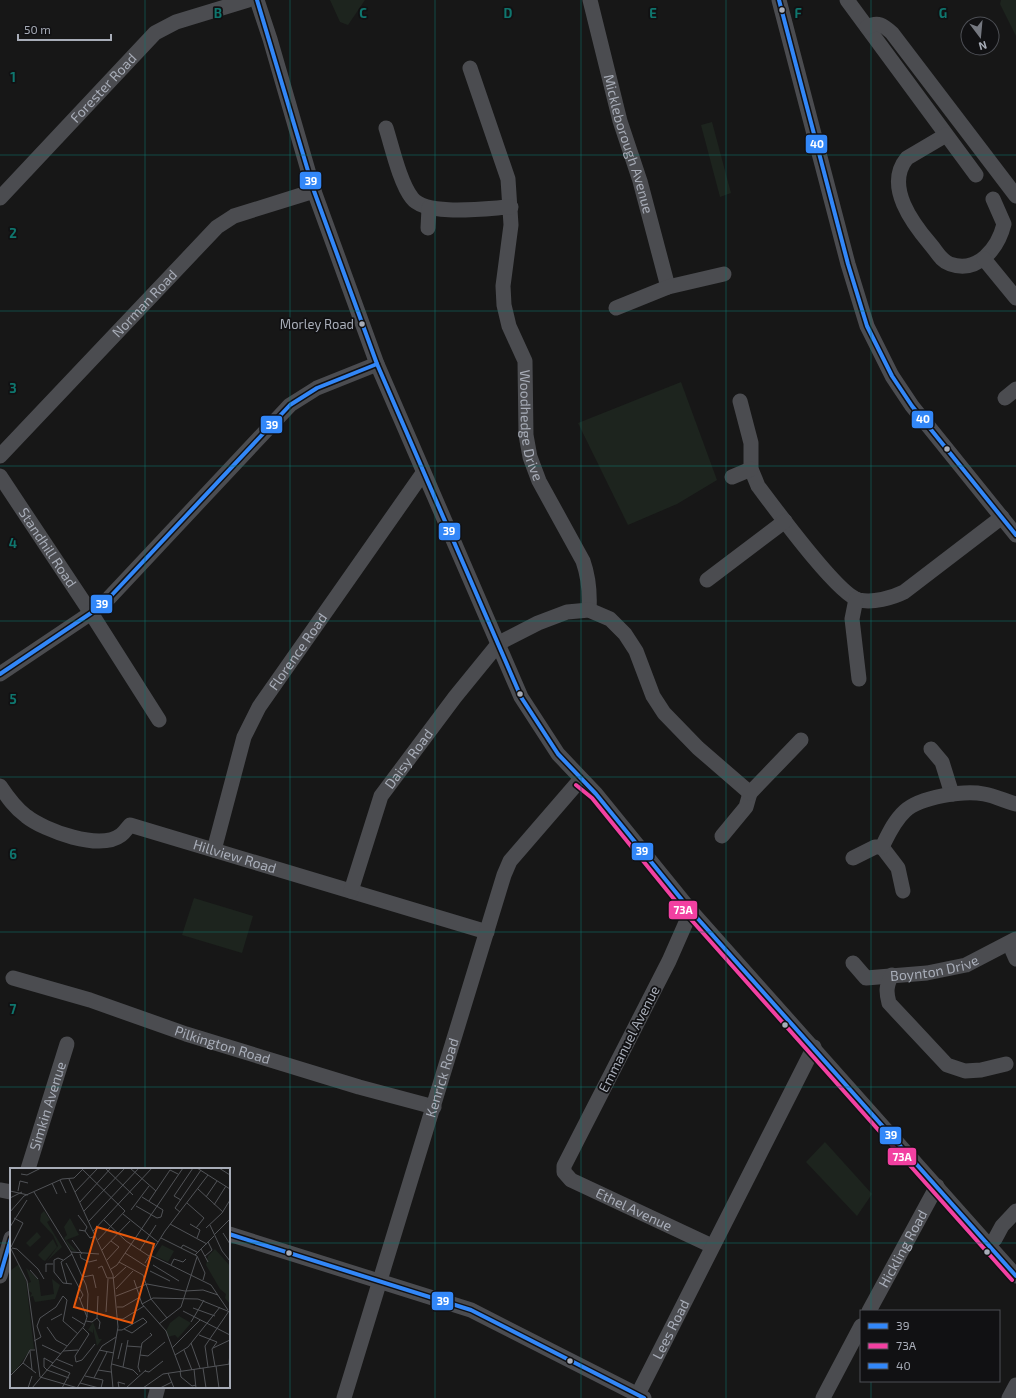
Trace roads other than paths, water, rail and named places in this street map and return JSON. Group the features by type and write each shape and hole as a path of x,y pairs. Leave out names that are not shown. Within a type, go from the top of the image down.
{"street":[{"name":"Forester Road","path":"0,198 155,33 176,22 248,0"},
{"path":"257,0 270,39 314,191 376,364 499,643 521,697 552,746 580,780 596,794 692,911 1016,1276"},
{"name":"Mickleborough Avenue","path":"590,0 620,121 640,181 668,287"},
{"path":"779,0 848,264 868,326 892,376 912,406 1016,535"},
{"path":"847,0 976,175"},
{"path":"866,27 878,23 892,33 1016,196"},
{"name":"Woodhedge Drive","path":"470,68 508,180 511,225 503,286 504,305 509,326 525,361 526,434 530,457 539,481 583,561 588,575 589,610"},
{"path":"386,128 406,189 412,199 429,208 511,207"},
{"path":"946,135 907,158 903,163 899,179 901,193 906,211 914,226 941,259 950,264 962,266 984,259 996,244 1004,224 993,199"},
{"name":"Norman Road","path":"0,456 216,227 234,216 314,191"},
{"path":"428,228 429,208"},
{"path":"984,259 1016,298"},
{"path":"616,308 668,287 724,274"},
{"path":"0,674 128,578 290,405 317,388 376,364"},
{"path":"740,401 751,443 751,468 758,486 836,584 856,599 877,600 896,596 904,592 1002,518"},
{"path":"732,477 751,468"},
{"name":"Florence Road","path":"214,850 244,737 259,707 423,473"},
{"name":"Standhill Road","path":"0,476 88,608 159,720"},
{"path":"707,580 785,521"},
{"path":"856,599 852,619 859,679"},
{"path":"499,643 538,623 567,612 589,610 610,620 625,634 636,651 653,696 669,719 698,748 750,793"},
{"name":"Daisy Road","path":"351,890 381,796 499,643"},
{"path":"722,836 746,807 750,793 801,740"},
{"path":"931,749 942,762 952,794"},
{"name":"Kenrick Road","path":"344,1398 504,875 510,861 580,780"},
{"name":"Hillview Road","path":"0,786 12,804 26,817 41,827 57,833 99,841 111,839 121,835 130,825 487,932"},
{"path":"882,848 897,821 904,812 912,806 952,794 983,794 1016,804"},
{"path":"853,858 874,847 882,848 898,868 903,891"},
{"name":"Emmanuel Avenue","path":"564,1166 669,962 692,911"},
{"path":"1013,941 1016,959"},
{"name":"Boynton Drive","path":"853,963 866,978 927,973 966,965 1013,941"},
{"path":"892,976 887,984 886,991 889,1003 947,1065 983,1077 1006,1064"},
{"name":"Pilkington Road","path":"13,978 90,1000 186,1034 359,1087 434,1107"},
{"name":"Simkin Avenue","path":"28,1168 67,1044"},
{"name":"Lees Road","path":"639,1397 712,1246 814,1048"},
{"name":"Ethel Avenue","path":"564,1166 564,1172 571,1180 712,1246"},
{"name":"Hickling Road","path":"870,1310 936,1186"},
{"path":"0,1190 10,1192"},
{"path":"988,1244 995,1239 1002,1226 1016,1211"},
{"path":"230,1234 471,1310 639,1397"},
{"path":"0,1276 10,1241"},
{"path":"823,1398 860,1328"},
{"path":"1010,1398 1016,1385"},
{"path":"155,1398 158,1388"}],"place":[{"name":"Morley Road","path":"362,324"}]}
